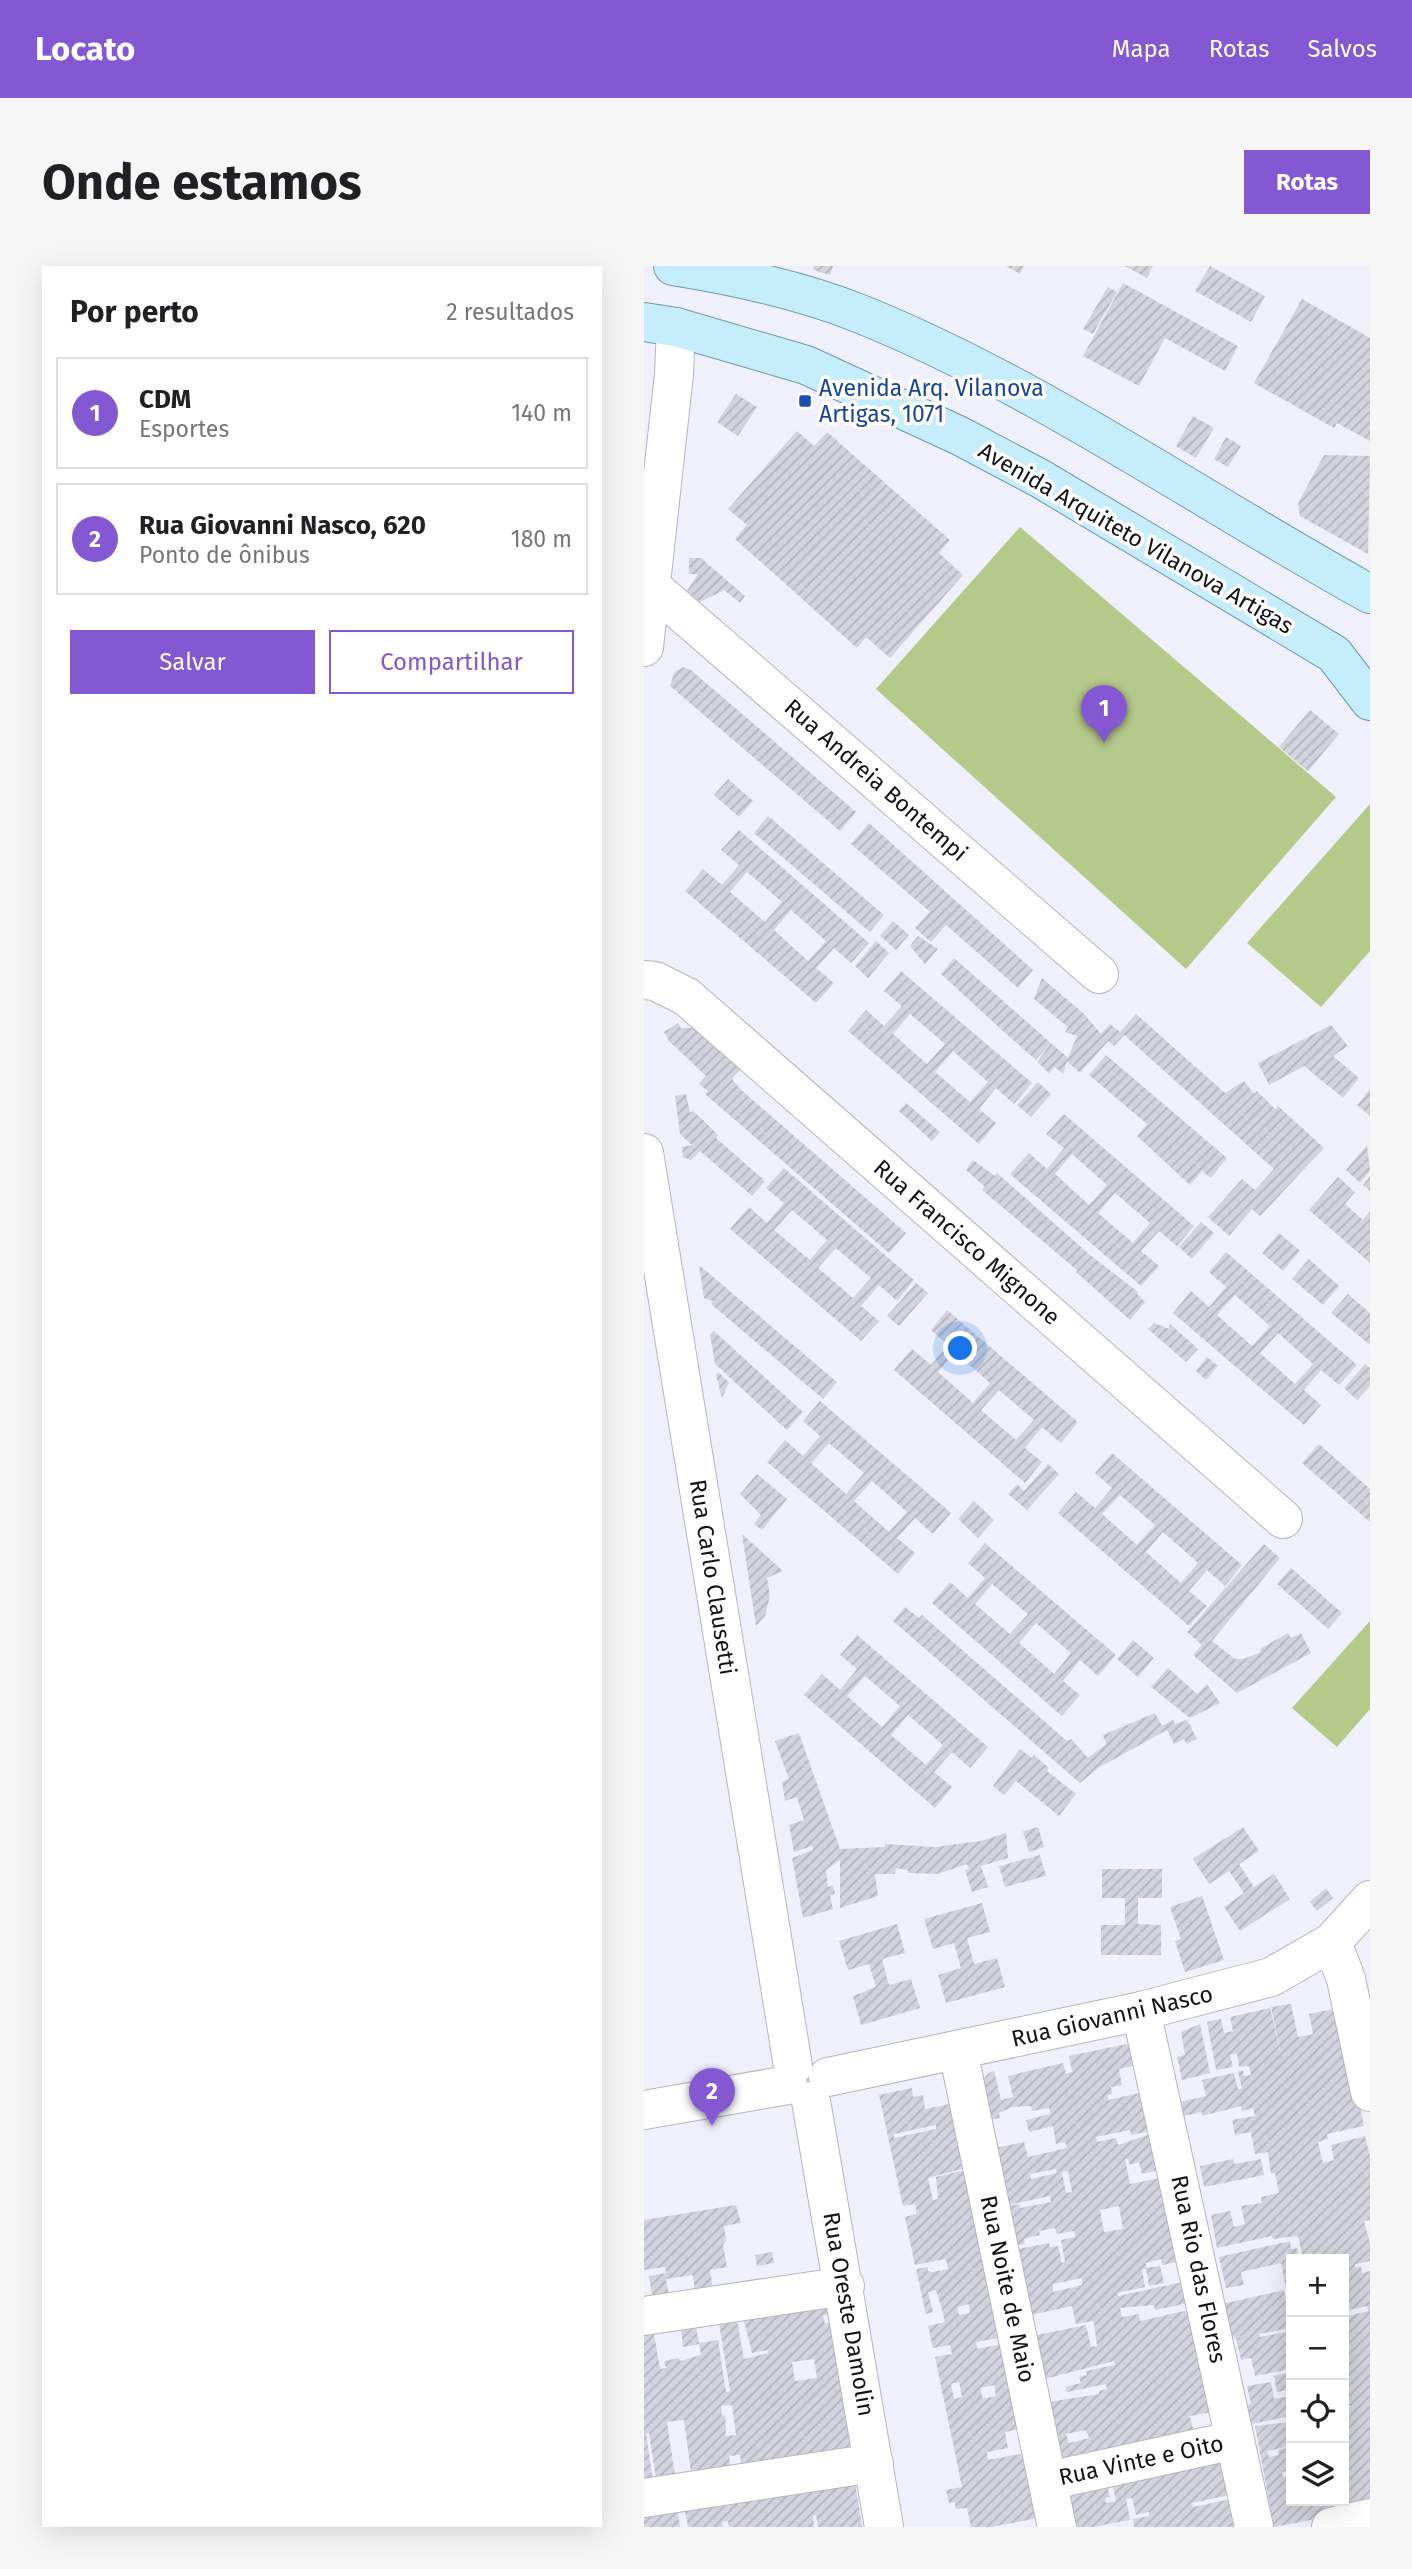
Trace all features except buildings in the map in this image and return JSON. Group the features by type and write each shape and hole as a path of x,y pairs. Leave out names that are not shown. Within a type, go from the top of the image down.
{"main road":[{"path":"689,267 795,292 857,313 923,341 1074,422 1370,594"},
{"name":"Avenida Arquiteto Vilanova Artigas","path":"660,324 813,368 886,400 1041,479 1334,654 1370,701"}],"street":[{"path":"644,647 674,374 660,324"},
{"name":"Rua Andreia Bontempi","path":"652,587 1099,974"},
{"name":"Rua Francisco Mignone","path":"644,980 655,981 687,997 1283,1519"},
{"name":"Rua Carlo Clausetti","path":"644,1153 783,2000 807,2078"},
{"name":"Rua Giovanni Nasco","path":"644,2110 958,2051 1141,2011 1271,1977 1332,1942 1370,1900"},
{"path":"1332,1942 1358,1976 1370,2092"},
{"name":"Rua Rio das Flores","path":"1141,2011 1254,2527"},
{"name":"Rua Noite de Maio","path":"958,2051 1057,2527"},
{"name":"Rua Oreste Damolin","path":"807,2078 845,2286 884,2527"},
{"path":"644,2316 845,2286"},
{"name":"Rua Vinte e Oito","path":"1048,2481 1235,2440"},
{"path":"644,2498 874,2463"},
{"path":"1331,2527 1370,2518"}],"green space":[{"path":"1020,527 1336,797 1186,969 876,689"},
{"path":"1370,804 1370,951 1321,1007 1247,943"},
{"path":"1370,1621 1370,1709 1337,1747 1292,1708"}],"place":[{"name":"Avenida Arq. Vilanova Artigas, 1071","path":"805,401"},
{"name":"CDM","path":"1104,743"},
{"name":"Rua Giovanni Nasco, 620","path":"712,2126"}]}
